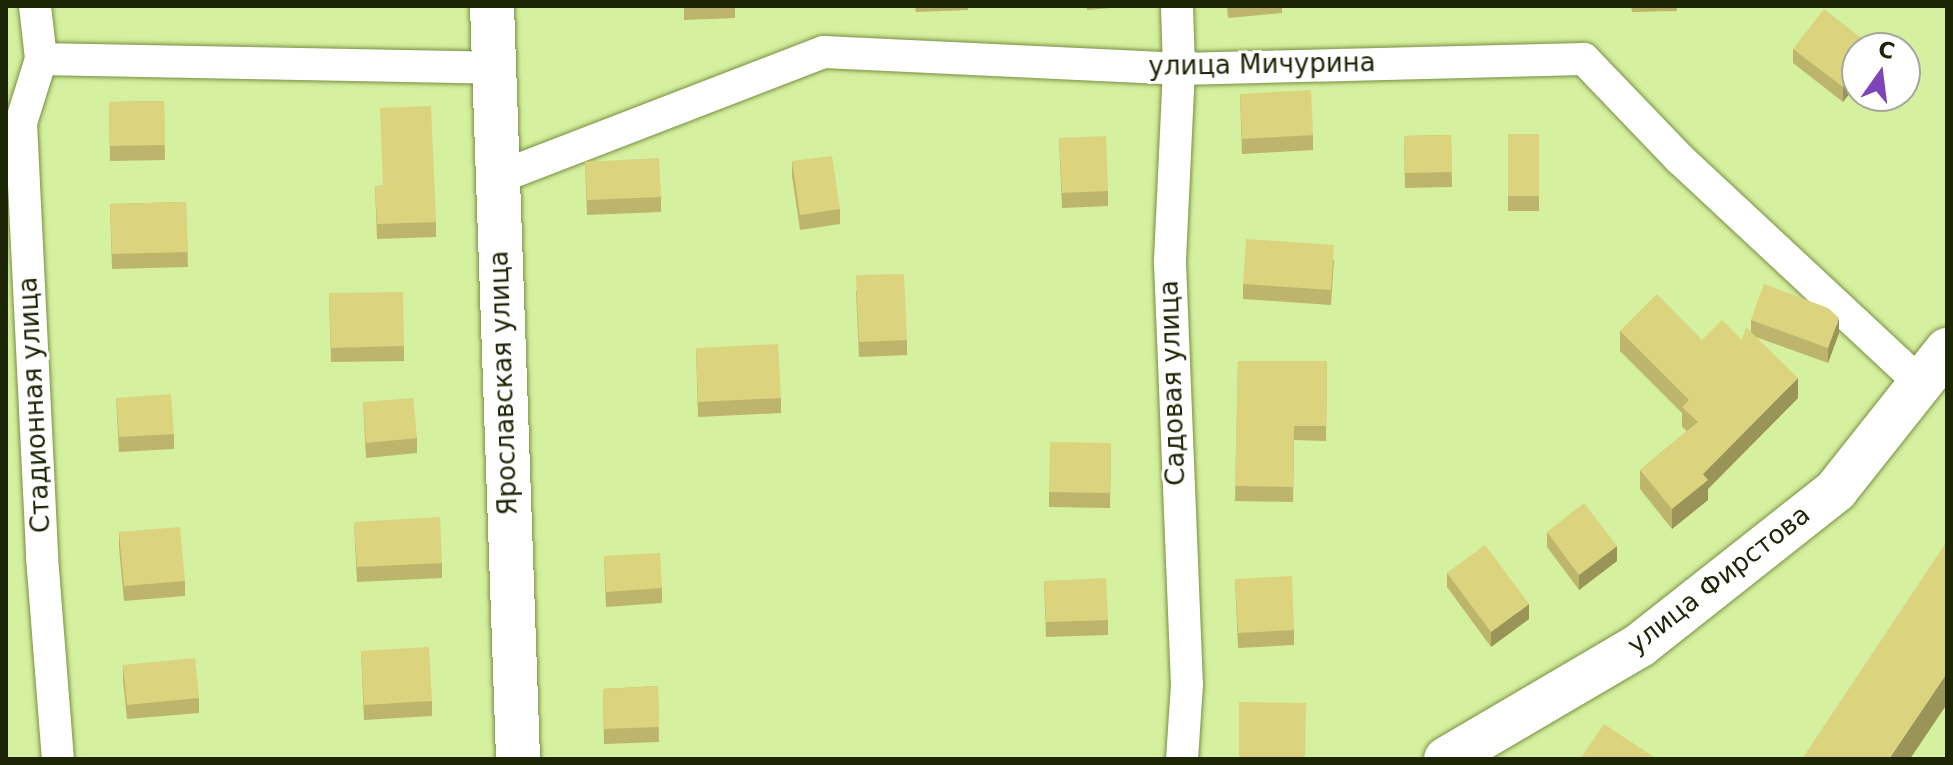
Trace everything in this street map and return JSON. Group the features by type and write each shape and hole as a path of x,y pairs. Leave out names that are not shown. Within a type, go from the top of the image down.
{"street":[{"name":"Стадионная улица","path":"35,6 41,59 21,123 42,557 58,759"},
{"name":"Ярославская улица","path":"492,6 518,759"},
{"name":"Садовая улица","path":"1177,6 1179,69 1170,263 1187,684 1182,759"},
{"name":"улица Мичурина","path":"497,178 824,52 1179,69 1584,59 1680,159 1939,360"},
{"path":"41,59 493,68"},
{"name":"улица Фирстова","path":"1446,759 1664,626 1836,490 1939,360"}],"building":[{"path":"1824,9 1853,32 1841,32 1841,85 1793,49"},
{"path":"1311,90 1313,135 1242,139 1240,94"},
{"path":"164,101 165,145 110,146 109,102"},
{"path":"431,106 436,222 377,224 375,186 383,185 380,108"},
{"path":"1508,134 1539,134 1539,196 1508,196"},
{"path":"1451,135 1452,172 1405,173 1404,136"},
{"path":"1106,136 1108,191 1062,193 1059,138"},
{"path":"832,156 840,209 800,215 792,161"},
{"path":"659,158 661,197 587,200 585,162"},
{"path":"186,202 188,252 112,254 110,204"},
{"path":"1246,239 1334,245 1331,290 1243,284"},
{"path":"904,274 907,340 859,342 856,275"},
{"path":"1764,284 1828,308 1839,318 1828,348 1751,320"},
{"path":"403,292 404,346 331,348 329,293"},
{"path":"1657,294 1702,340 1722,320 1742,340 1746,327 1798,378 1703,474 1708,480 1672,509 1640,470 1698,422 1682,407 1689,400 1620,331"},
{"path":"778,344 781,398 698,402 696,348"},
{"path":"1238,361 1327,361 1326,426 1294,426 1293,487 1235,486"},
{"path":"171,394 174,434 119,437 116,398"},
{"path":"413,398 417,438 366,443 363,402"},
{"path":"1050,442 1111,443 1110,493 1049,492"},
{"path":"1584,503 1617,546 1579,575 1547,532"},
{"path":"440,517 442,563 357,567 354,522"},
{"path":"180,527 185,581 124,586 119,532"},
{"path":"1947,541 1947,673 1889,759 1802,759"},
{"path":"1485,545 1529,604 1491,632 1447,573"},
{"path":"660,553 662,588 606,592 604,556"},
{"path":"1292,576 1294,630 1238,633 1235,579"},
{"path":"1106,578 1108,620 1046,622 1044,581"},
{"path":"429,647 432,701 364,705 361,651"},
{"path":"195,658 199,698 127,705 123,665"},
{"path":"658,686 659,727 604,729 603,689"},
{"path":"1239,702 1306,703 1305,759 1239,759"},
{"path":"1604,724 1657,759 1580,759"}]}
